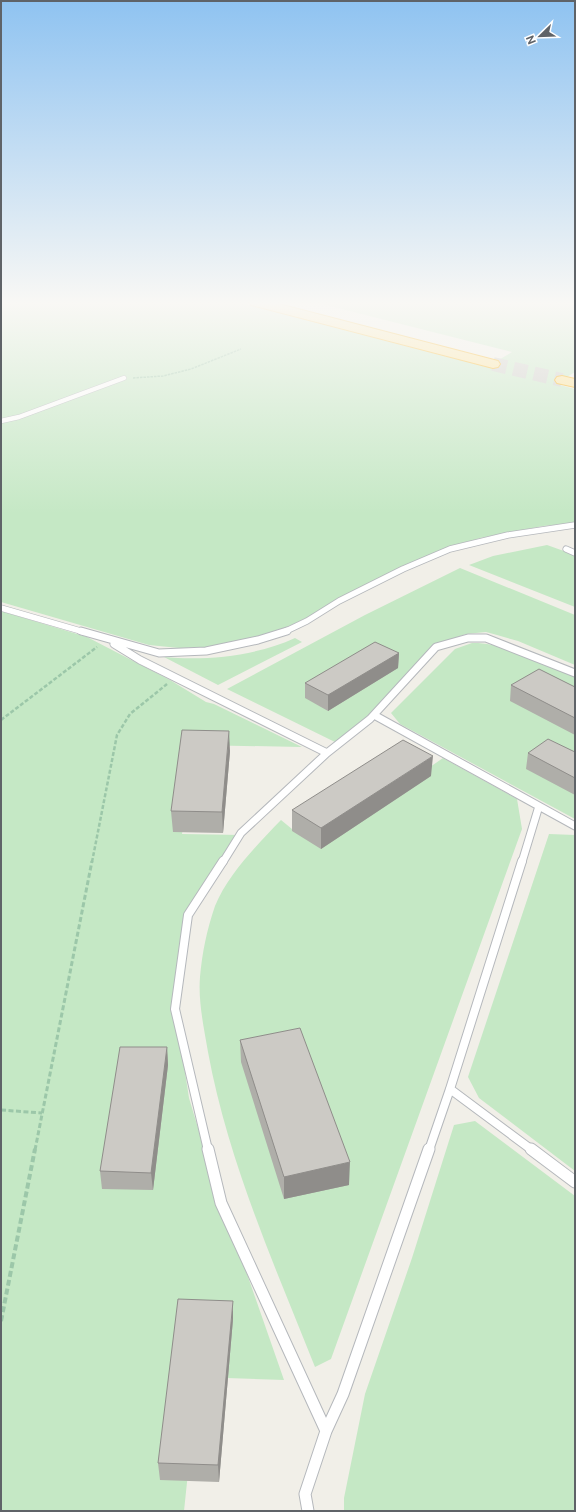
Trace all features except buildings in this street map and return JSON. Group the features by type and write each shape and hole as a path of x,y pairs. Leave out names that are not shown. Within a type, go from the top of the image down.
{"lane":[{"path":"1,421 19,417 124,378"},
{"path":"1,608 107,640 159,653 206,651 258,640 286,631 307,621 346,597 403,569 450,549 508,535 575,525"},
{"path":"566,549 575,553"},
{"path":"326,1431 221,1203 175,1009 188,915 242,834 327,753 374,715 436,647 468,638 486,638 575,673"},
{"path":"107,640 140,660 175,678 327,753"},
{"path":"374,715 575,826"},
{"path":"308,1511 305,1494 326,1431 343,1394 450,1089 538,806"},
{"path":"450,1089 575,1182"}],"path":[{"path":"124,378 163,376 177,373"},
{"path":"1,720 107,640"},
{"path":"1,1321 117,735 130,714 175,678"},
{"path":"1,1110 42,1113"}],"green space":[{"path":"1,373 574,373 556,384 575,389 575,523 543,526 480,538 450,548 279,631 249,642 210,647 179,648 149,645 1,602"},
{"path":"547,545 575,555 575,607 469,565 493,556"},
{"path":"460,568 575,615 575,665 518,641 497,635 486,632 466,634 449,640 431,653 339,744 227,689 365,615"},
{"path":"1,611 87,637 170,680 206,702 214,704 302,747 195,745 182,834 241,835 187,921 176,1014 189,1098 210,1168 284,1380 198,1377 184,1511 1,1511"},
{"path":"295,638 302,642 218,685 164,657 197,658 231,656 264,649"},
{"path":"472,643 497,646 511,650 538,660 575,677 575,819 400,724 391,713 455,649"},
{"path":"443,758 517,799 522,829 331,1359 315,1367 268,1251 227,1133 208,1052 202,1015 200,977 205,941 215,906 227,883 235,871 262,839 281,820 292,829 407,783"},
{"path":"549,834 575,835 575,1171 479,1098 468,1077"},
{"path":"475,1121 575,1196 575,1511 344,1511 344,1498 365,1394 412,1258 454,1125"}],"tunnel":[{"path":"530,373 562,380"}]}
